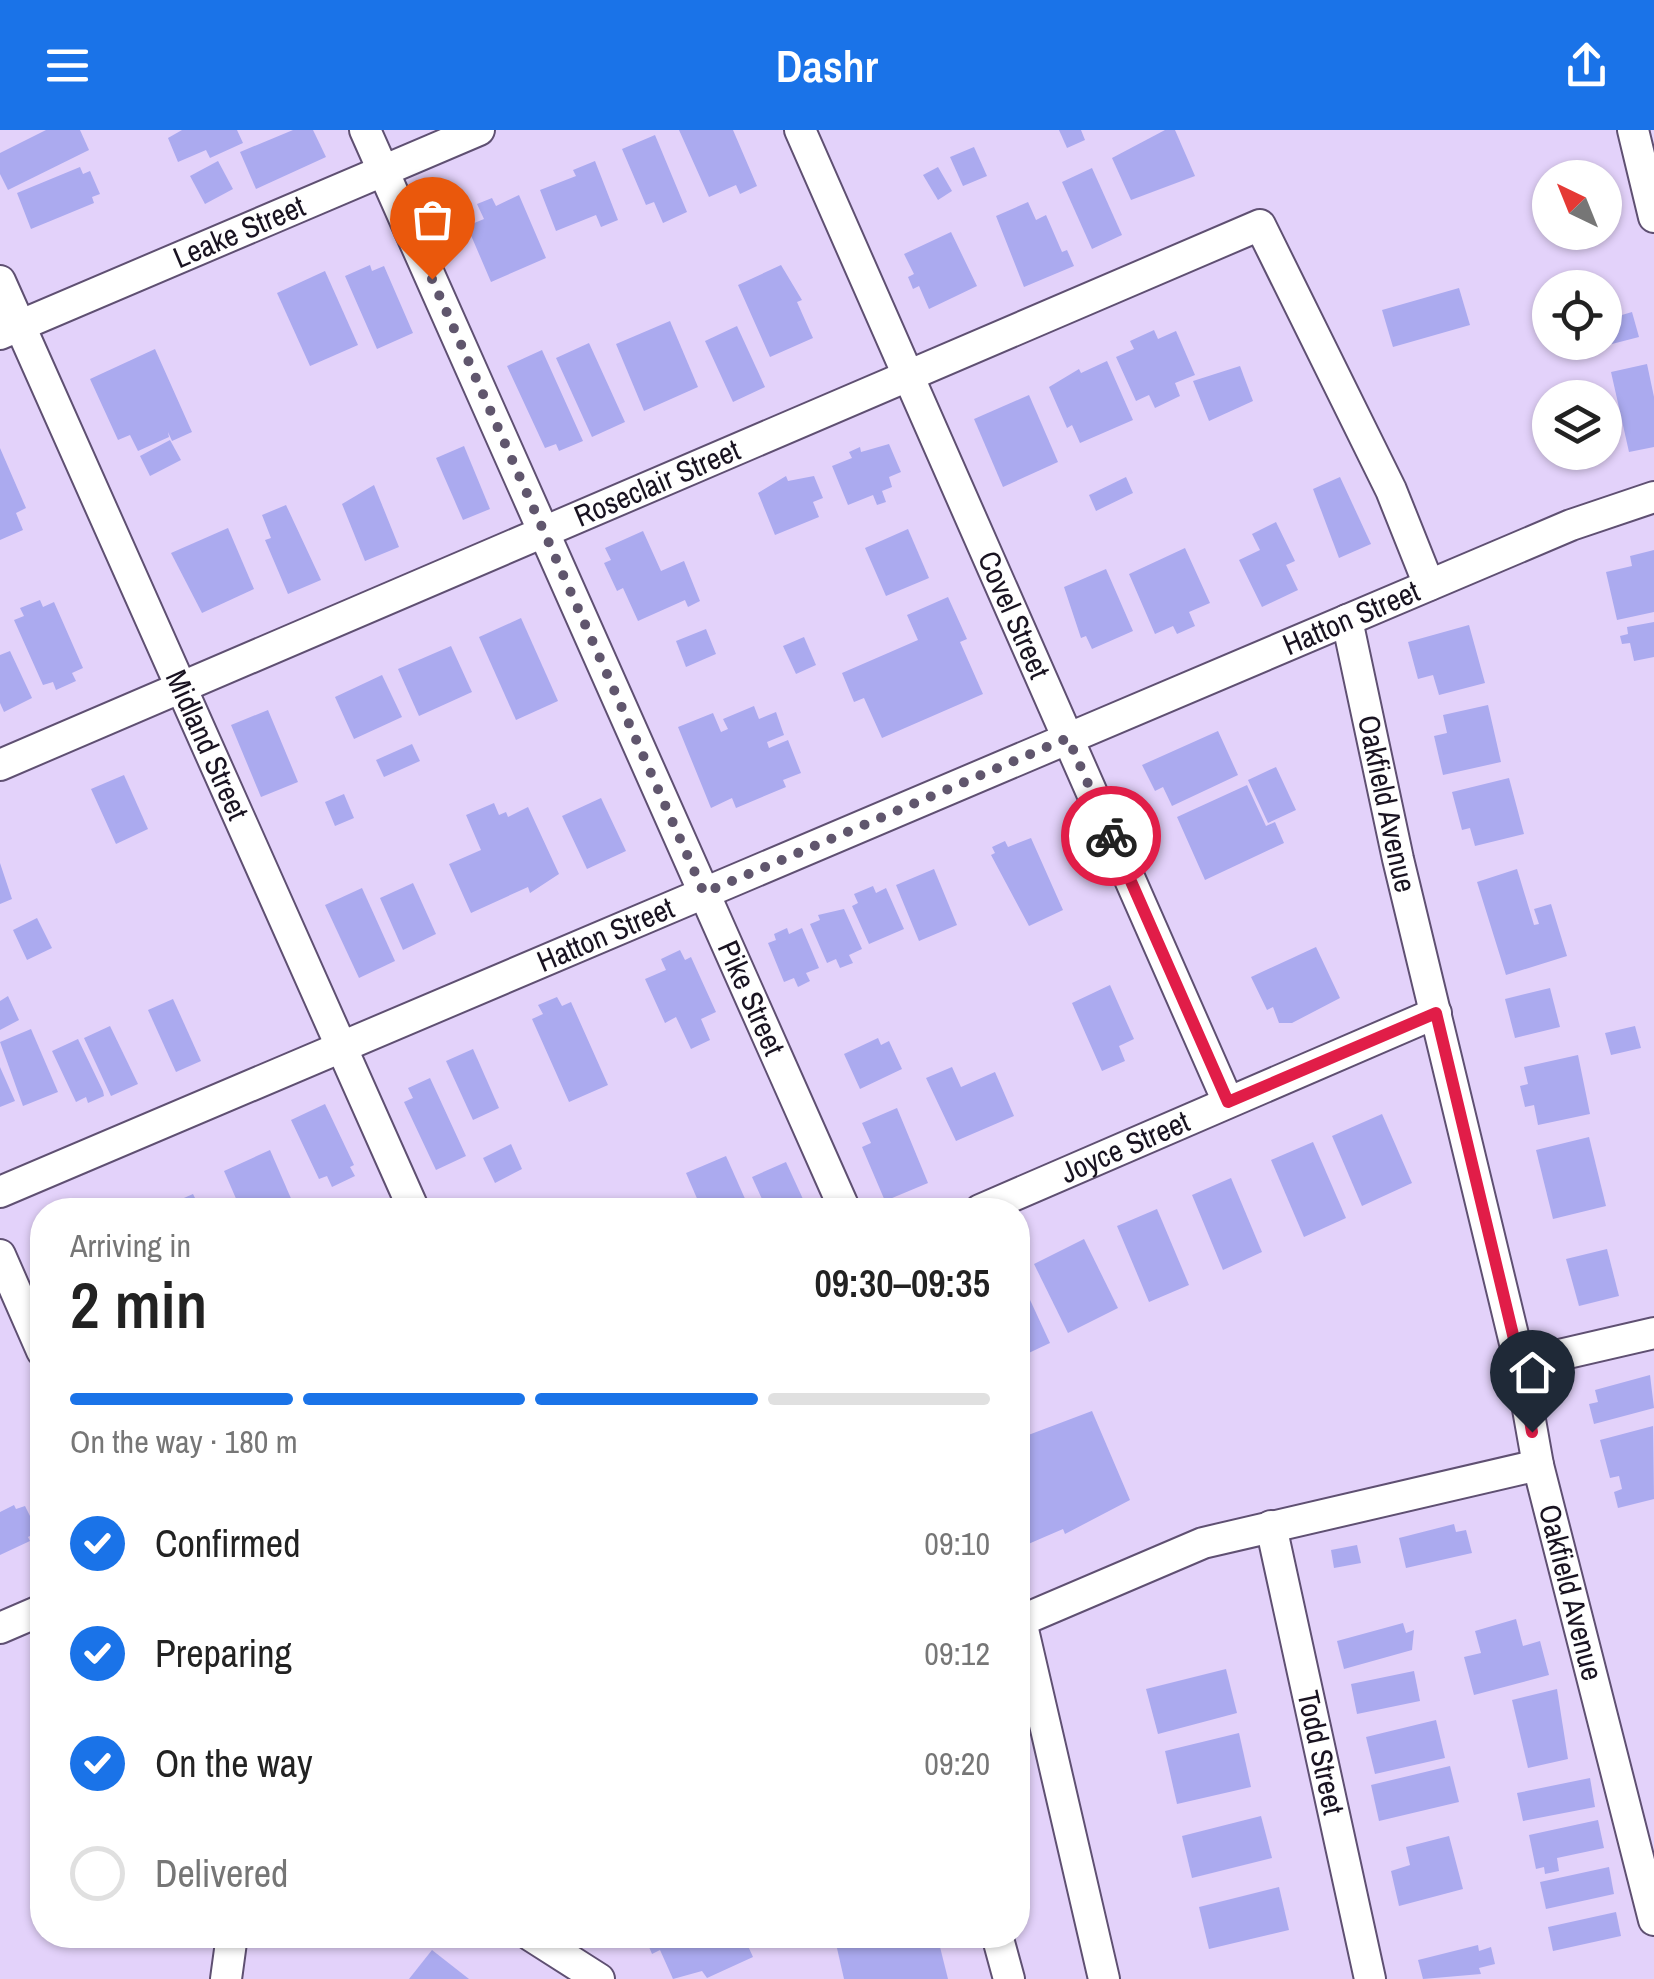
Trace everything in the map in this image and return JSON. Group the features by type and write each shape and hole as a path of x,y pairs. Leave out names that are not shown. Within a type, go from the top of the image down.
{"street":[{"name":"Pike Street","path":"366,130 840,1198"},
{"name":"Leake Street","path":"10,330 480,130"},
{"name":"Covel Street","path":"800,130 1228,1102"},
{"path":"1633,130 1654,217"},
{"name":"Roseclair Street","path":"0,765 1260,224 1391,490 1429,585"},
{"name":"Midland Street","path":"0,281 10,330 181,687 409,1198"},
{"name":"Hatton Street","path":"0,1192 1571,524 1654,497"},
{"name":"Oakfield Avenue","path":"1347,620 1520,1364 1538,1465 1654,1920"},
{"name":"Joyce Street","path":"1008,1198 1436,1013"},
{"path":"0,1255 30,1324"},
{"path":"1520,1364 1654,1333"},
{"path":"1030,1617 1204,1544 1538,1465"},
{"name":"Todd Street","path":"1271,1526 1370,1979"},
{"path":"0,1628 30,1615"},
{"path":"1030,1664 1104,1979"},
{"path":"226,1979 230,1948"},
{"path":"551,1948 593,1974"},
{"path":"580,1948 593,1974"},
{"path":"1001,1948 1009,1979"}],"building":[{"path":"46,130 80,130 89,150 8,190 0,174 0,153"},
{"path":"182,130 237,130 243,143 210,158 206,150 178,162 168,138"},
{"path":"293,130 313,130 326,157 256,189 240,152"},
{"path":"679,130 733,130 757,186 740,194 736,185 709,197"},
{"path":"1059,130 1081,130 1085,140 1067,148"},
{"path":"1165,130 1175,130 1195,176 1131,200 1112,158"},
{"path":"655,135 687,212 663,223 654,202 646,205 622,149"},
{"path":"974,147 987,176 963,186 950,157"},
{"path":"218,161 233,189 205,204 190,176"},
{"path":"595,161 618,220 601,227 596,215 556,231 540,190 576,176 573,170"},
{"path":"80,167 83,174 90,171 100,194 92,197 94,203 31,229 17,193"},
{"path":"938,167 952,191 938,200 923,175"},
{"path":"1092,168 1122,235 1092,249 1062,182"},
{"path":"519,195 546,258 491,282 467,226 484,219 477,204 492,198 496,206"},
{"path":"1028,202 1036,220 1046,215 1062,252 1067,250 1074,266 1024,287 996,216"},
{"path":"951,232 977,286 929,309 919,286 913,289 908,277 914,274 904,254"},
{"path":"370,265 372,271 384,266 413,333 377,349 345,276"},
{"path":"781,265 802,300 797,302 813,338 770,357 738,285"},
{"path":"325,271 358,345 310,366 277,293"},
{"path":"1459,288 1470,325 1393,347 1382,310"},
{"path":"1632,312 1639,337 1622,341 1622,315"},
{"path":"670,321 698,387 644,411 616,344"},
{"path":"737,326 765,387 733,402 705,341"},
{"path":"1154,330 1158,339 1176,331 1195,375 1175,383 1180,396 1155,408 1149,395 1136,401 1116,357 1134,349 1130,341"},
{"path":"589,343 625,422 592,437 556,358"},
{"path":"155,349 192,432 172,441 168,432 169,437 138,451 130,435 118,440 90,379"},
{"path":"542,350 583,441 559,451 556,444 545,448 507,366"},
{"path":"1107,361 1133,420 1080,443 1072,425 1067,428 1049,387 1079,369 1081,373"},
{"path":"1647,364 1654,397 1654,447 1629,452 1622,421 1622,380 1613,380 1611,372"},
{"path":"1240,366 1253,401 1209,421 1193,381"},
{"path":"1029,395 1058,462 1003,487 974,419"},
{"path":"170,440 181,460 150,476 140,456"},
{"path":"889,444 901,472 889,477 892,487 882,491 886,502 877,505 873,495 848,505 832,466 852,458 849,452 860,447 861,452"},
{"path":"464,446 490,509 463,520 436,458"},
{"path":"0,448 26,508 16,513 23,530 0,540"},
{"path":"786,476 788,481 814,476 823,498 813,502 819,517 775,535 758,493"},
{"path":"1126,477 1133,493 1096,511 1089,495"},
{"path":"1340,477 1371,544 1339,558 1313,489"},
{"path":"374,485 399,547 365,561 342,504"},
{"path":"286,505 321,580 288,594 265,540 271,538 262,515"},
{"path":"1276,522 1295,561 1286,565 1298,590 1262,607 1239,560 1260,550 1252,534"},
{"path":"228,528 254,589 202,613 171,553"},
{"path":"908,529 929,578 886,596 865,548"},
{"path":"643,531 661,571 684,561 700,601 688,607 685,600 638,621 623,588 617,591 604,563 611,560 605,548"},
{"path":"1185,548 1210,603 1189,612 1195,626 1177,634 1173,626 1155,634 1129,574"},
{"path":"1654,550 1654,612 1617,620 1606,572 1632,566 1630,556"},
{"path":"1106,569 1133,631 1092,649 1086,636 1081,638 1064,587"},
{"path":"948,597 967,639 960,642 983,694 882,738 864,698 854,702 842,673 918,640 907,615"},
{"path":"40,600 43,607 54,602 83,668 72,673 76,681 56,690 53,682 43,685 14,620 24,616 20,608"},
{"path":"521,618 558,701 516,720 479,637"},
{"path":"1654,622 1654,657 1634,661 1630,643 1622,644 1620,636 1628,634 1627,627"},
{"path":"1469,625 1485,683 1439,695 1433,675 1418,679 1408,642"},
{"path":"706,629 716,654 686,667 676,641"},
{"path":"804,637 816,665 796,674 783,646"},
{"path":"451,646 472,692 419,716 398,669"},
{"path":"10,651 32,698 4,712 0,703 0,655"},
{"path":"382,675 402,717 354,739 335,697"},
{"path":"1488,705 1501,762 1443,775 1434,736 1447,733 1443,715"},
{"path":"754,706 759,719 776,712 784,735 767,742 769,748 788,740 801,773 783,780 786,787 736,808 732,798 711,808 678,727 713,713 721,732 728,729 723,719"},
{"path":"268,710 298,782 261,797 231,725"},
{"path":"1218,731 1238,775 1172,806 1163,787 1155,791 1142,765"},
{"path":"412,744 420,761 384,777 376,760"},
{"path":"1276,767 1296,810 1268,823 1248,780"},
{"path":"124,775 148,829 116,844 91,789"},
{"path":"1509,778 1524,834 1475,846 1470,828 1462,830 1452,792"},
{"path":"1247,785 1266,826 1275,822 1284,843 1205,880 1177,817"},
{"path":"344,794 354,818 335,826 325,802"},
{"path":"601,798 626,851 587,869 562,816"},
{"path":"494,803 499,815 506,812 508,817 528,807 559,874 530,893 528,887 471,913 449,864 481,850 466,815"},
{"path":"1031,838 1063,910 1029,926 991,855 995,853 992,847 1005,841 1008,847"},
{"path":"0,863 12,899 0,904"},
{"path":"934,869 957,925 919,941 896,885"},
{"path":"1517,869 1534,925 1539,924 1534,909 1551,904 1567,956 1506,975 1477,882"},
{"path":"413,883 436,934 403,950 380,898"},
{"path":"873,886 876,893 886,888 904,929 869,944 852,906 858,903 854,894"},
{"path":"362,888 395,961 359,978 325,905"},
{"path":"844,909 862,949 849,955 853,963 840,968 836,959 827,963 810,924 820,920 818,915"},
{"path":"37,918 52,948 27,960 13,930"},
{"path":"787,928 789,934 802,928 819,968 806,973 810,981 798,987 794,978 784,982 768,943 776,940 774,934"},
{"path":"1316,947 1340,998 1292,1023 1279,1023 1273,1007 1267,1010 1251,977"},
{"path":"680,950 685,960 691,957 716,1012 701,1019 710,1040 691,1049 676,1017 665,1023 645,979 666,970 661,959"},
{"path":"1110,985 1134,1039 1119,1046 1125,1061 1102,1071 1072,1003"},
{"path":"1550,988 1560,1027 1515,1038 1505,999"},
{"path":"8,996 19,1020 0,1030 0,1001"},
{"path":"557,997 562,1006 571,1002 608,1085 569,1102 532,1019 543,1014 538,1005"},
{"path":"173,999 201,1061 176,1072 148,1010"},
{"path":"110,1026 138,1084 111,1096 84,1038"},
{"path":"1635,1026 1641,1048 1611,1055 1605,1033"},
{"path":"31,1029 58,1092 23,1106 0,1042"},
{"path":"878,1038 881,1045 889,1041 902,1069 860,1089 844,1054"},
{"path":"78,1039 104,1096 88,1103 86,1097 76,1102 52,1051"},
{"path":"473,1049 499,1108 473,1120 446,1061"},
{"path":"1578,1055 1590,1114 1538,1125 1534,1105 1525,1107 1520,1086 1528,1084 1524,1067"},
{"path":"0,1067 15,1101 0,1107"},
{"path":"952,1067 961,1087 995,1072 1014,1116 956,1141 926,1078"},
{"path":"430,1078 466,1156 436,1170 404,1102 413,1098 408,1088"},
{"path":"325,1104 354,1165 350,1167 355,1176 332,1187 327,1176 319,1179 291,1120"},
{"path":"897,1108 928,1183 884,1198 862,1147 871,1143 862,1123"},
{"path":"1382,1114 1412,1183 1362,1206 1332,1136"},
{"path":"1589,1137 1606,1206 1553,1219 1536,1150"},
{"path":"1313,1142 1346,1218 1304,1237 1271,1160"},
{"path":"511,1144 522,1169 495,1183 483,1158"},
{"path":"270,1150 291,1198 236,1198 224,1171"},
{"path":"726,1156 745,1198 697,1198 686,1173"},
{"path":"786,1162 802,1198 762,1198 752,1177"},
{"path":"1231,1178 1262,1252 1223,1270 1192,1195"},
{"path":"1157,1209 1189,1285 1149,1302 1117,1226"},
{"path":"1084,1239 1118,1308 1068,1333 1034,1264"},
{"path":"1607,1249 1619,1296 1579,1306 1566,1259"},
{"path":"1030,1300 1050,1343 1030,1352"},
{"path":"1650,1375 1654,1408 1594,1424 1589,1404 1598,1402 1595,1390"},
{"path":"1092,1411 1130,1500 1065,1534 1063,1529 1030,1543 1030,1434"},
{"path":"1653,1426 1654,1499 1618,1508 1614,1492 1622,1489 1619,1476 1610,1478 1600,1440"},
{"path":"14,1505 16,1509 25,1506 30,1516 30,1541 0,1555 0,1512"},
{"path":"1454,1524 1456,1532 1466,1530 1472,1553 1406,1568 1399,1538"},
{"path":"1357,1545 1361,1563 1334,1568 1331,1550"},
{"path":"1516,1619 1523,1646 1540,1641 1549,1675 1474,1695 1464,1657 1481,1653 1475,1631"},
{"path":"1403,1623 1406,1633 1414,1630 1412,1650 1344,1669 1337,1641"},
{"path":"1226,1669 1237,1713 1158,1734 1146,1689"},
{"path":"1414,1671 1420,1701 1357,1714 1351,1684"},
{"path":"1557,1689 1568,1759 1528,1768 1512,1700"},
{"path":"1436,1720 1445,1758 1375,1774 1366,1737"},
{"path":"1239,1733 1251,1787 1177,1804 1165,1751"},
{"path":"1450,1766 1459,1802 1379,1821 1371,1785"},
{"path":"1590,1778 1595,1807 1523,1821 1517,1793"},
{"path":"1261,1816 1272,1858 1192,1878 1182,1836"},
{"path":"1598,1820 1604,1848 1557,1858 1559,1871 1545,1874 1544,1867 1536,1869 1529,1835"},
{"path":"1449,1836 1463,1889 1399,1906 1391,1871 1410,1865 1406,1847"},
{"path":"1609,1867 1614,1894 1546,1909 1540,1882"},
{"path":"1279,1887 1289,1930 1209,1949 1199,1907"},
{"path":"1616,1912 1621,1936 1553,1951 1548,1927"},
{"path":"1478,1945 1479,1951 1491,1947 1495,1964 1479,1968 1481,1974 1423,1979 1418,1960"},
{"path":"649,1948 749,1948 753,1957 707,1978 702,1971 673,1979 660,1950 652,1954"},
{"path":"837,1948 940,1948 948,1979 844,1979"},
{"path":"432,1950 469,1979 409,1979"}],"way so far":[{"path":"432,279 704,893 1068,738 1111,836"}],"route":[{"path":"1111,836 1228,1102 1436,1013 1520,1364 1532,1432"}]}
